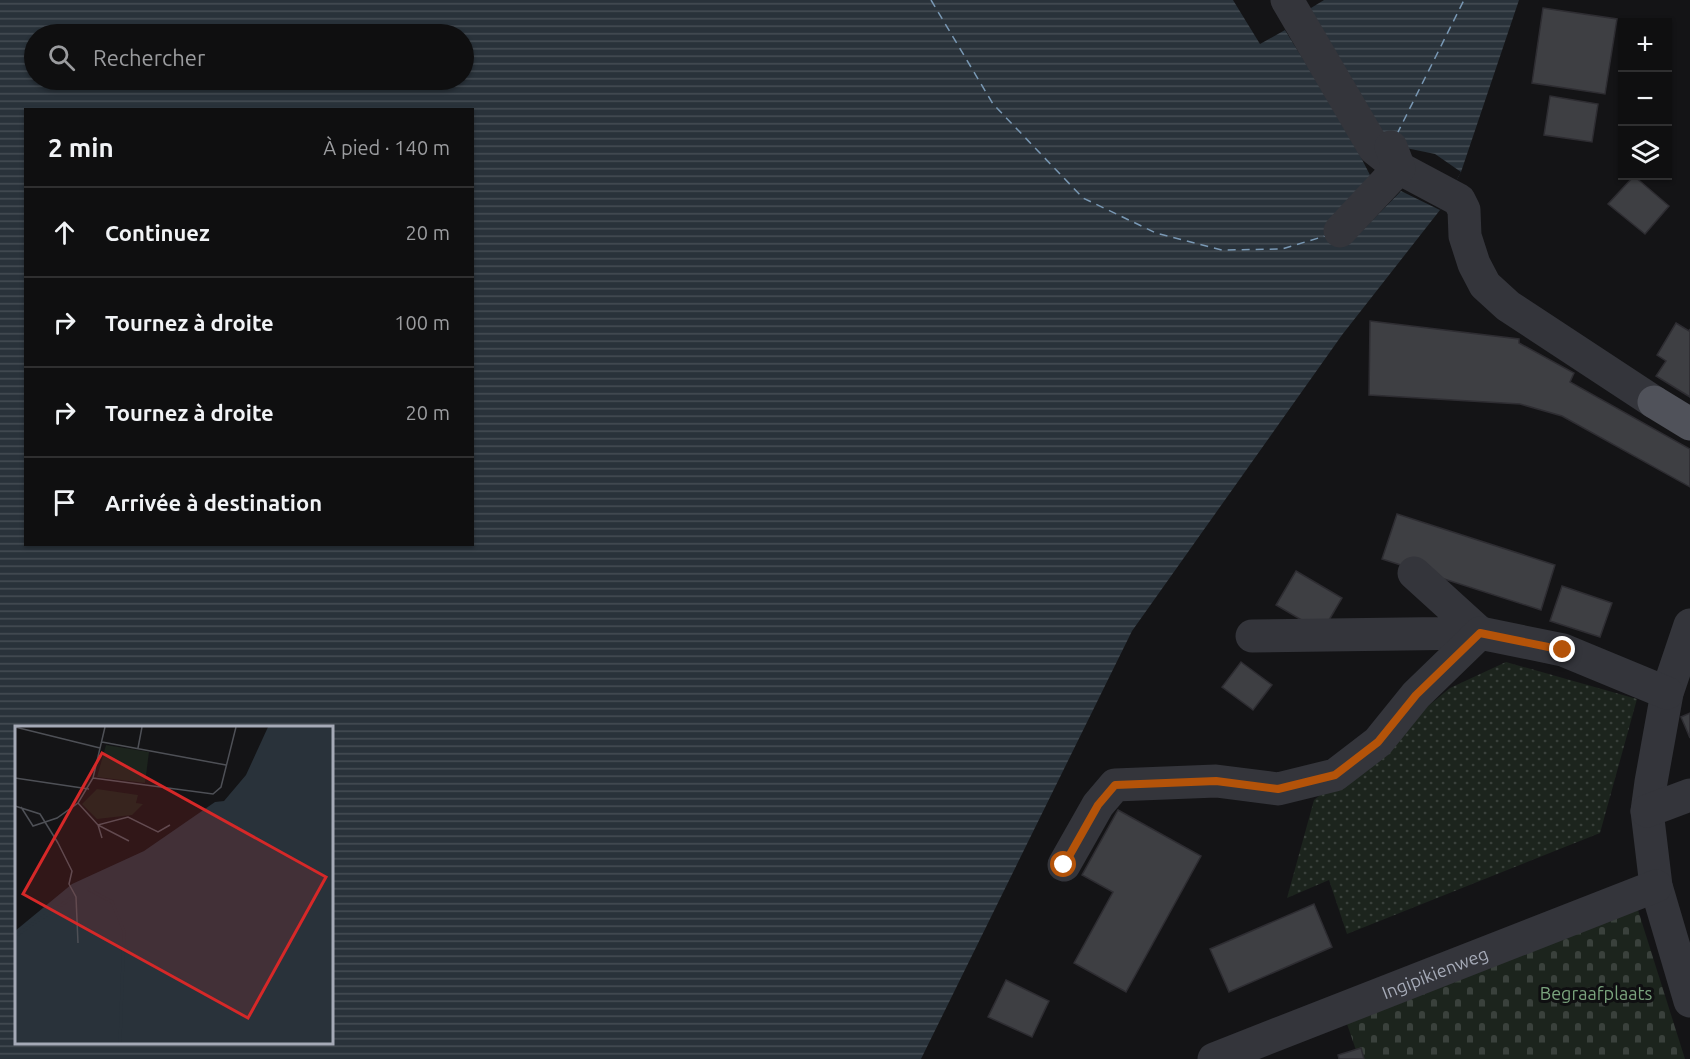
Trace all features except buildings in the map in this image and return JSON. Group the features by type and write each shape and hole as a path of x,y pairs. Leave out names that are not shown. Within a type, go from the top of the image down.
{"main road":[{"path":"1654,402 1690,424"}],"street":[{"path":"1287,0 1374,148 1395,157 1460,200 1464,210 1465,236 1474,264 1485,285 1508,306 1654,402"},
{"path":"1340,231 1395,157"},
{"path":"1414,573 1480,633"},
{"path":"1690,625 1667,693 1647,811 1656,886 1690,1001"},
{"path":"1064,865 1098,805 1115,785 1216,781 1278,789 1335,775 1378,742 1416,695 1480,633"},
{"path":"1252,636 1480,633 1563,650 1667,693"},
{"path":"1647,811 1690,795"},
{"name":"Ingipikienweg","path":"1214,1059 1656,886"}],"green space":[{"path":"1506,662 1637,699 1600,833 1347,934 1329,880 1287,898 1314,800 1450,688"},
{"name":"Begraafplaats","path":"1637,907 1685,1059 1359,1059 1346,1021"}],"shaded area":[{"path":"0,0 1519,0 1461,172 1440,210 1342,335 1132,631 921,1059 0,1059"}],"pier":[{"path":"1233,0 1324,0 1306,11 1391,145 1435,154 1461,172 1440,210 1401,191 1351,242 1370,175 1346,128 1285,30 1260,44"}],"ferry route":[{"path":"931,0 993,104 1083,198 1156,233 1222,250 1282,249 1325,236"},
{"path":"1397,134 1464,0"}],"route":[{"path":"1064,865 1098,805 1115,785 1216,781 1278,789 1335,775 1378,742 1416,695 1480,633 1563,650"}]}
